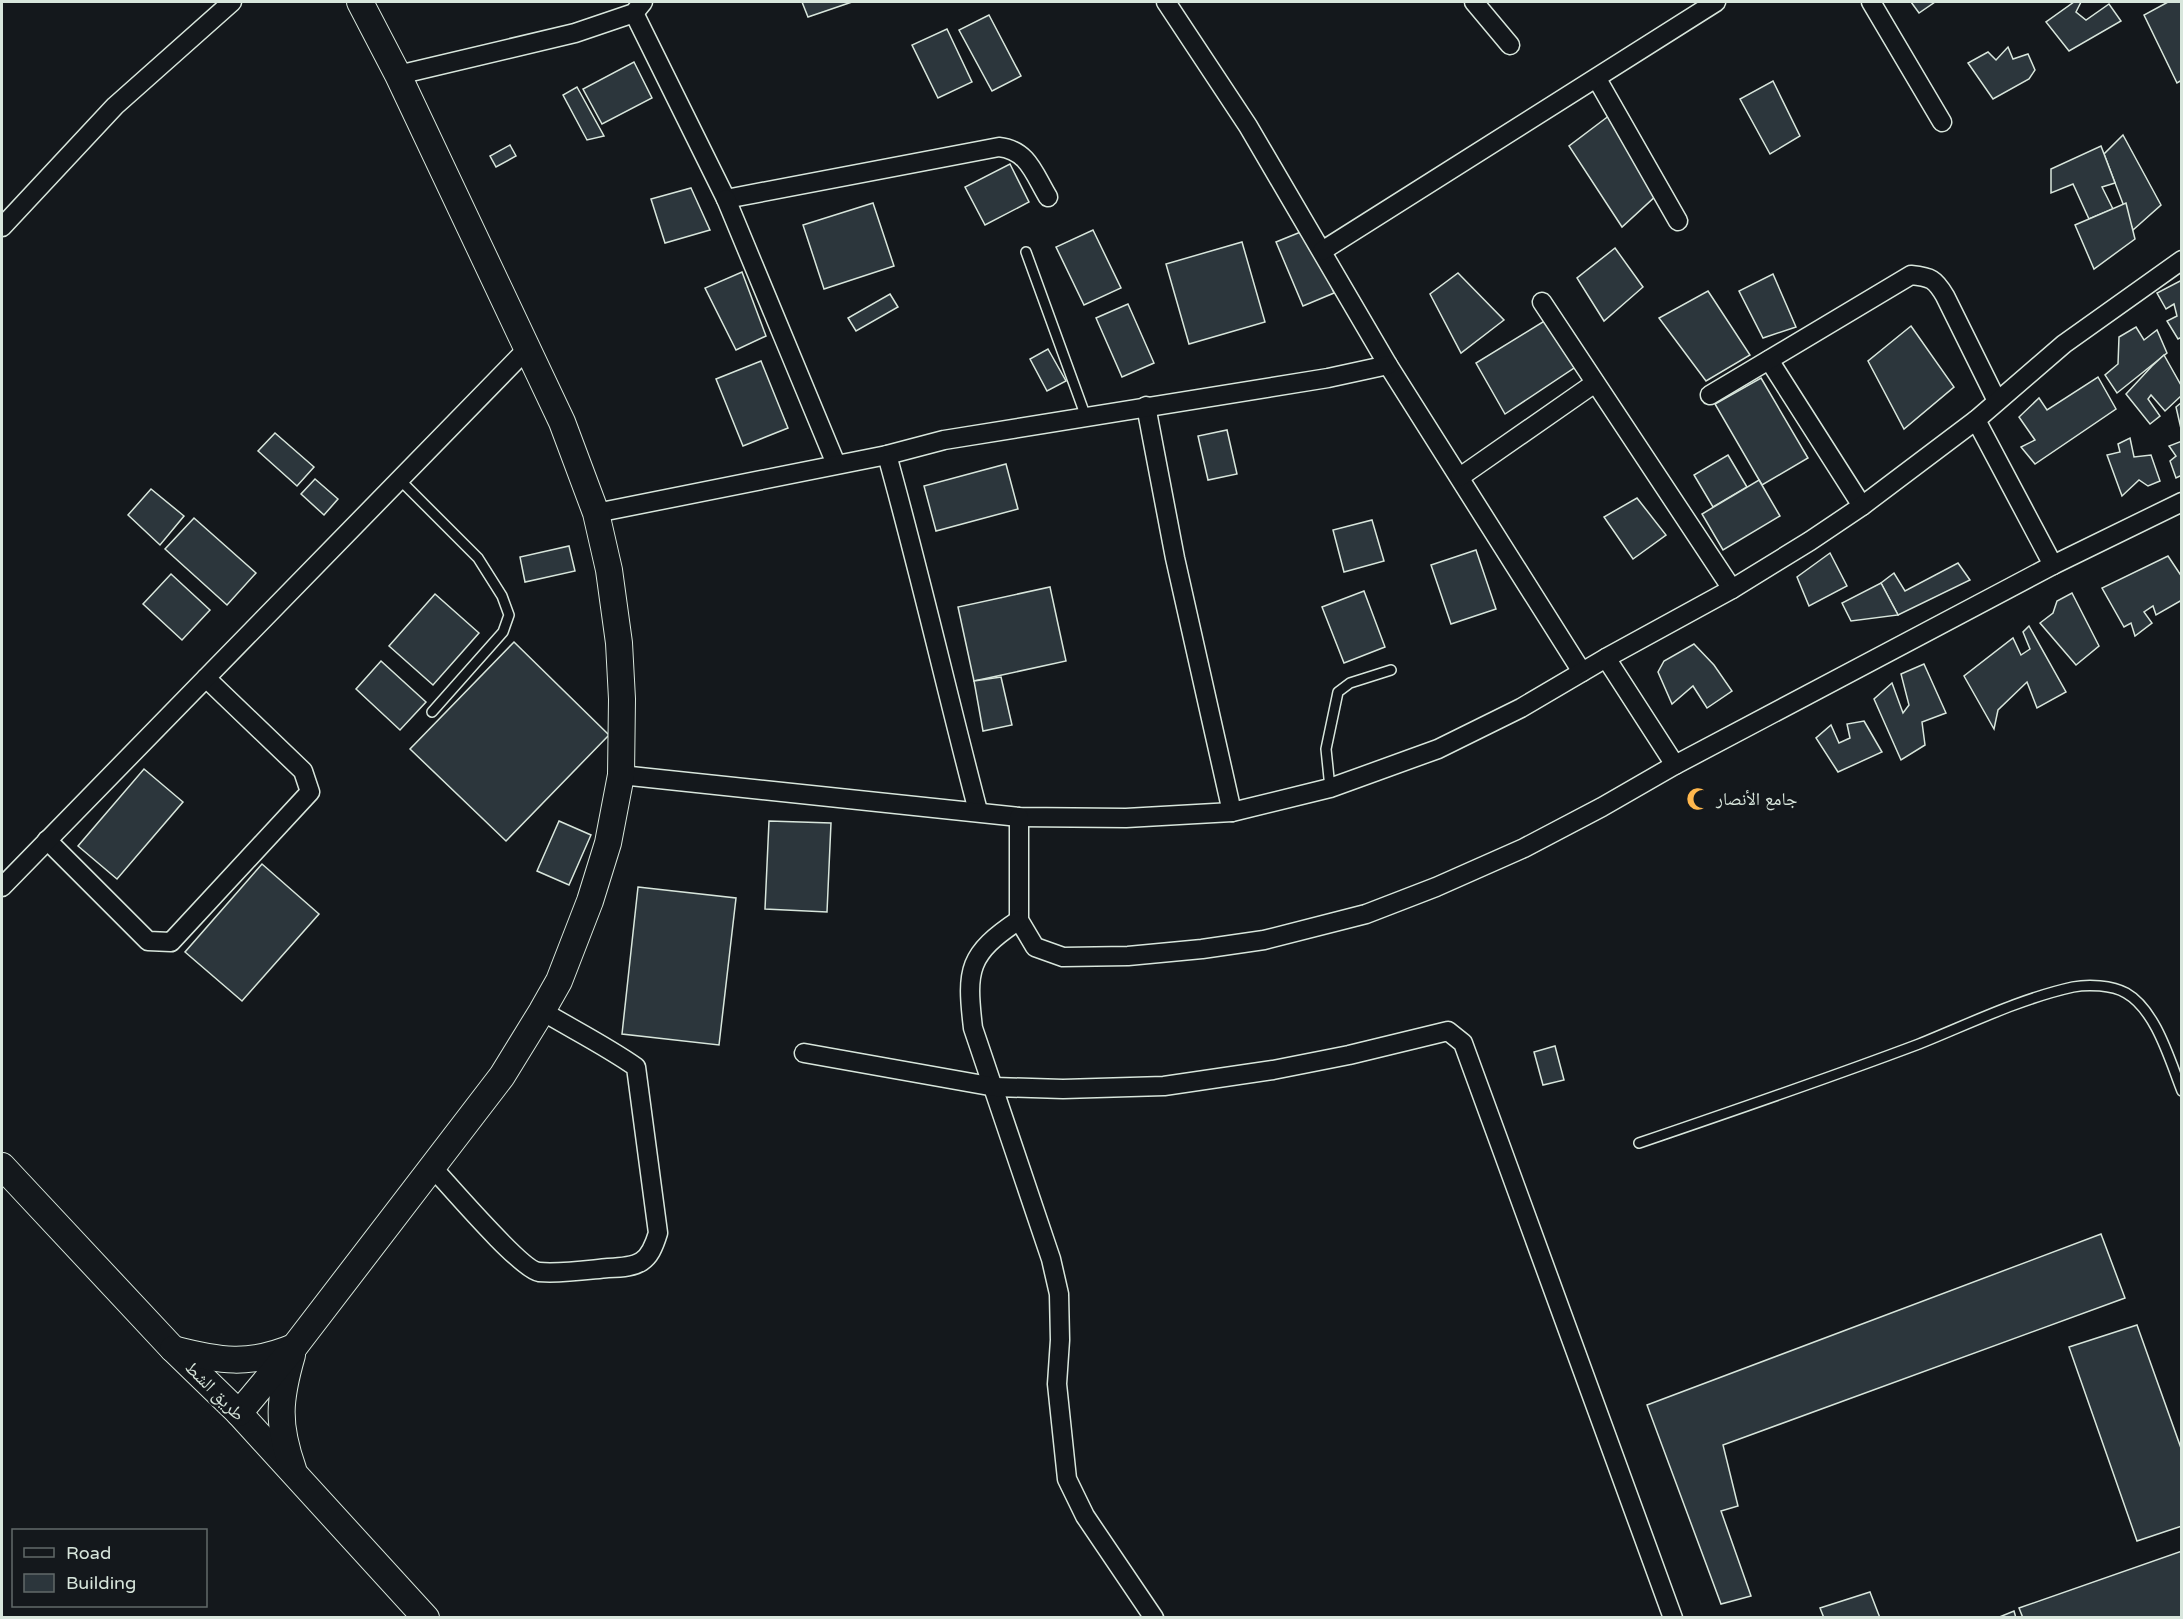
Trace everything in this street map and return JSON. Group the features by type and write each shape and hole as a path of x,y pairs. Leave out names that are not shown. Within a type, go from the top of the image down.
{"street":[{"path":"2,227 115,106 232,2"},
{"path":"239,1413 295,1346 502,1076 542,1011 559,981 590,901 608,843 621,775 622,699 619,642 609,570 596,513 562,422 398,75 360,2"},
{"path":"1166,2 1248,126 1388,365 1582,672"},
{"path":"1474,2 1510,45"},
{"path":"1322,251 1716,2"},
{"path":"1871,2 1942,122"},
{"path":"398,75 575,33 638,7 726,199 836,464"},
{"path":"1597,79 1678,221"},
{"path":"726,199 999,147 1018,152 1026,159 1048,197"},
{"path":"621,775 1019,817 1126,818 1232,812 1330,788 1438,748 1521,708 1732,589 1810,541 1862,506 1976,420 2064,344 2181,260"},
{"path":"1710,395 1911,275 1926,276 1936,281 1997,401"},
{"path":"1542,302 1732,589"},
{"path":"2,887 527,349"},
{"path":"1769,360 1862,506"},
{"path":"596,513 888,455 944,441 1146,406 1328,378 1388,365"},
{"path":"1460,477 1595,383"},
{"path":"1146,406 1174,558 1232,812"},
{"path":"1976,420 2053,565"},
{"path":"888,455 978,811"},
{"path":"1019,817 1019,920 1035,946 1063,957 1128,956 1202,949 1264,940 1366,914 1436,887 1524,848 1675,765 2053,565 2181,502"},
{"path":"1606,658 1675,765"},
{"path":"47,840 148,941 171,942 310,792 303,771 206,678"},
{"path":"1019,920 984,946 976,957 970,972 973,1028 1052,1259 1059,1294 1060,1340 1057,1384 1067,1479 1085,1516 1154,1617"},
{"path":"432,1167 519,1260 537,1272 624,1268 641,1262 652,1252 658,1233 636,1066 606,1046 594,1042 542,1011"},
{"path":"804,1053 995,1087 1063,1089 1164,1086 1273,1070 1349,1055 1448,1031 1463,1043 1673,1617"},
{"name":"طريق الشط","path":"2,1166 173,1349 239,1413 426,1617"},
{"path":"173,1349 213,1358 242,1360 272,1356 295,1346"},
{"path":"295,1346 285,1377 280,1419 284,1443 295,1474"}],"lane":[{"path":"1026,252 1086,417"},
{"path":"400,480 478,558 502,596 509,615 503,633 432,712"},
{"path":"1330,788 1326,749 1338,692 1350,683 1390,670"},
{"path":"1639,1143 1787,1092 2028,1000 2075,987 2104,987 2125,993 2140,1004 2160,1036 2181,1091"}],"building":[{"path":"802,2 852,2 808,17"},
{"path":"1911,2 1935,2 1919,13"},
{"path":"2074,2 2081,2 2076,12 2086,20 2109,4 2121,21 2069,51 2046,22"},
{"path":"2168,2 2182,2 2182,80 2177,83 2144,15"},
{"path":"989,15 1021,76 992,91 959,30"},
{"path":"947,29 972,82 938,98 912,45"},
{"path":"2008,47 2013,59 2028,54 2035,70 2029,79 1993,99 1968,63 1988,52 1996,60"},
{"path":"634,62 652,98 602,124 583,89"},
{"path":"1773,81 1800,136 1770,154 1740,99"},
{"path":"577,87 604,136 587,140 563,95"},
{"path":"1610,115 1659,193 1622,227 1569,146"},
{"path":"2123,135 2161,205 2133,230 2104,154"},
{"path":"510,145 516,156 496,167 490,156"},
{"path":"2101,146 2115,183 2102,187 2113,209 2089,219 2073,184 2051,193 2051,169"},
{"path":"1010,164 1029,202 985,225 965,187"},
{"path":"691,188 710,230 665,243 651,199"},
{"path":"873,203 894,266 824,289 803,225"},
{"path":"2126,203 2135,239 2094,269 2075,225"},
{"path":"1308,229 1334,293 1303,306 1276,242"},
{"path":"1093,230 1121,288 1084,305 1056,247"},
{"path":"1242,242 1265,322 1189,344 1166,264"},
{"path":"1615,248 1643,287 1604,321 1577,278"},
{"path":"742,272 766,336 736,350 705,288"},
{"path":"1458,273 1504,320 1461,353 1430,294"},
{"path":"1773,274 1796,327 1763,338 1739,291"},
{"path":"2182,280 2182,337 2178,339 2167,321 2177,316 2174,304 2166,309 2157,293"},
{"path":"1708,291 1750,355 1706,381 1659,318"},
{"path":"890,294 898,307 856,331 848,318"},
{"path":"1128,304 1154,363 1122,377 1096,318"},
{"path":"1546,320 1577,366 1505,414 1476,363"},
{"path":"1911,326 1954,387 1904,429 1868,361"},
{"path":"2136,327 2144,340 2157,330 2167,353 2117,393 2105,375 2118,364 2119,337"},
{"path":"1048,349 1066,381 1047,391 1030,359"},
{"path":"2164,355 2182,387 2182,395 2165,411 2151,395 2148,399 2160,416 2150,424 2126,394"},
{"path":"761,361 788,428 743,446 716,379"},
{"path":"2098,377 2116,409 2035,464 2021,447 2035,440 2019,417 2039,398 2047,410"},
{"path":"1761,378 1808,458 1762,485 1715,404"},
{"path":"2182,402 2182,433 2176,407"},
{"path":"1227,430 1237,474 1208,480 1198,436"},
{"path":"275,433 314,467 297,486 258,451"},
{"path":"2130,438 2134,457 2151,455 2160,481 2148,486 2139,480 2122,496 2107,455 2120,452 2118,444"},
{"path":"2182,441 2182,475 2176,478 2170,461 2176,456 2169,446"},
{"path":"1728,455 1747,487 1713,507 1694,475"},
{"path":"1006,464 1018,509 936,531 924,486"},
{"path":"315,479 338,499 324,515 301,494"},
{"path":"1759,480 1780,516 1723,550 1702,514"},
{"path":"151,489 184,516 160,545 128,515"},
{"path":"1637,498 1666,535 1633,559 1604,517"},
{"path":"194,518 256,573 227,605 165,549"},
{"path":"1372,520 1384,561 1344,572 1333,530"},
{"path":"569,546 575,571 525,582 520,557"},
{"path":"1476,550 1496,609 1451,624 1431,565"},
{"path":"1830,553 1847,586 1809,606 1797,577"},
{"path":"2168,556 2182,577 2182,600 2156,615 2153,606 2144,612 2152,623 2135,636 2131,623 2124,627 2102,588"},
{"path":"1958,563 1970,580 1898,615 1881,583 1894,573 1905,591"},
{"path":"171,574 210,610 182,640 143,604"},
{"path":"1881,583 1898,615 1851,621 1842,603"},
{"path":"1050,587 1066,661 974,681 958,607"},
{"path":"1364,591 1385,647 1344,663 1322,607"},
{"path":"2072,593 2099,646 2076,665 2040,623 2053,613 2057,601"},
{"path":"435,594 479,633 433,685 389,646"},
{"path":"2029,626 2066,692 2037,708 2027,682 1998,710 1994,729 1964,676 2013,638 2021,655 2030,649 2023,632"},
{"path":"514,642 609,735 506,841 410,749"},
{"path":"1694,644 1714,665 1732,691 1707,708 1693,686 1672,704 1658,672 1664,661"},
{"path":"381,661 426,702 400,730 356,689"},
{"path":"1924,664 1946,713 1922,722 1925,745 1901,760 1874,699 1892,683 1903,713 1909,705 1901,674"},
{"path":"1001,677 1012,725 983,731 974,681"},
{"path":"1864,721 1882,752 1838,772 1816,738 1831,725 1839,743 1850,738 1847,724"},
{"path":"144,769 183,802 117,879 78,846"},
{"path":"559,821 591,835 569,885 537,871"},
{"path":"769,821 831,823 827,912 765,909"},
{"path":"262,864 319,914 242,1001 185,952"},
{"path":"638,887 736,898 719,1045 622,1034"},
{"path":"1555,1046 1564,1080 1543,1085 1534,1052"},
{"path":"2101,1234 2125,1298 1723,1445 1738,1506 1721,1511 1751,1596 1721,1604 1647,1405"},
{"path":"2137,1325 2182,1451 2182,1526 2137,1541 2069,1347"},
{"path":"2182,1551 2182,1618 2023,1618 2019,1608"},
{"path":"1870,1592 1880,1618 1824,1618 1820,1608"},
{"path":"2014,1611 2016,1618 1997,1618"}],"place":[{"name":"جامع الأنصار","path":"1698,799"}]}
